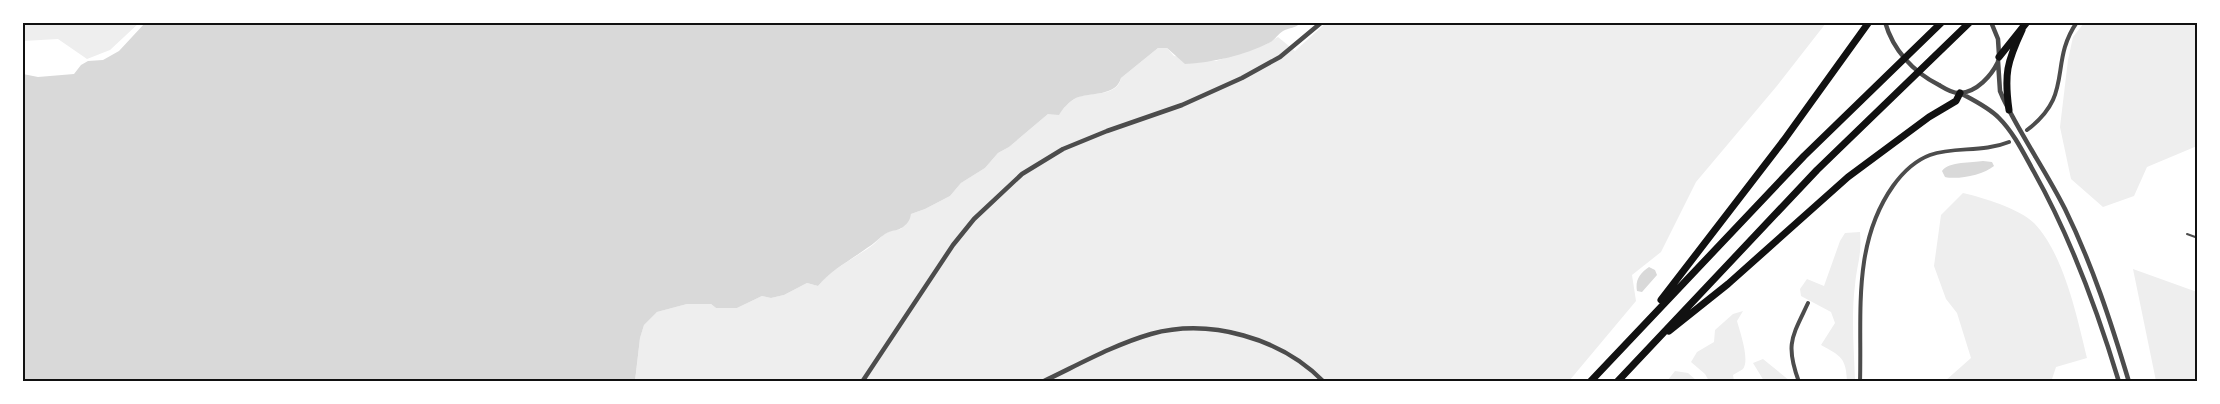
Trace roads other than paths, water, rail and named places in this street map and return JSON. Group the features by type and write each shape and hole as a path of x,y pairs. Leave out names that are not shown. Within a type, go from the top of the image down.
{"highway":[{"path":"1636,332 1784,140 1869,22"},
{"path":"1590,382 1804,156 1942,22"},
{"path":"1617,382 1817,170 1970,22"},
{"path":"1999,59 2027,22"},
{"path":"2008,110 2007,68 2022,30"},
{"path":"1649,347 1728,284 1848,177 1930,117 1956,101 1960,93"}],"street":[{"path":"862,382 953,245 974,219 1022,174 1064,149 1182,104 1242,78 1280,57 1322,22"},
{"path":"1884,22 1896,47 1909,64 1924,77 1984,106 1998,117 2013,136 2041,185 2080,267 2118,382"},
{"path":"1991,22 1997,34 2000,91 2008,110 2050,181 2082,246 2108,312 2129,382"},
{"path":"2027,130 2046,113 2055,98 2061,76 2065,44 2077,22"},
{"path":"1960,93 1986,80 1999,59"},
{"path":"1860,382 1862,272 1874,217 1886,196 1908,168 1930,155 1942,152 1988,149 2009,142"},
{"path":"1798,382 1790,354 1792,337 1808,303"},
{"path":"1042,382 1131,341 1159,332 1191,329 1234,333 1266,343 1302,363 1324,382"}],"lane":[{"path":"2187,234 2198,238"}]}
